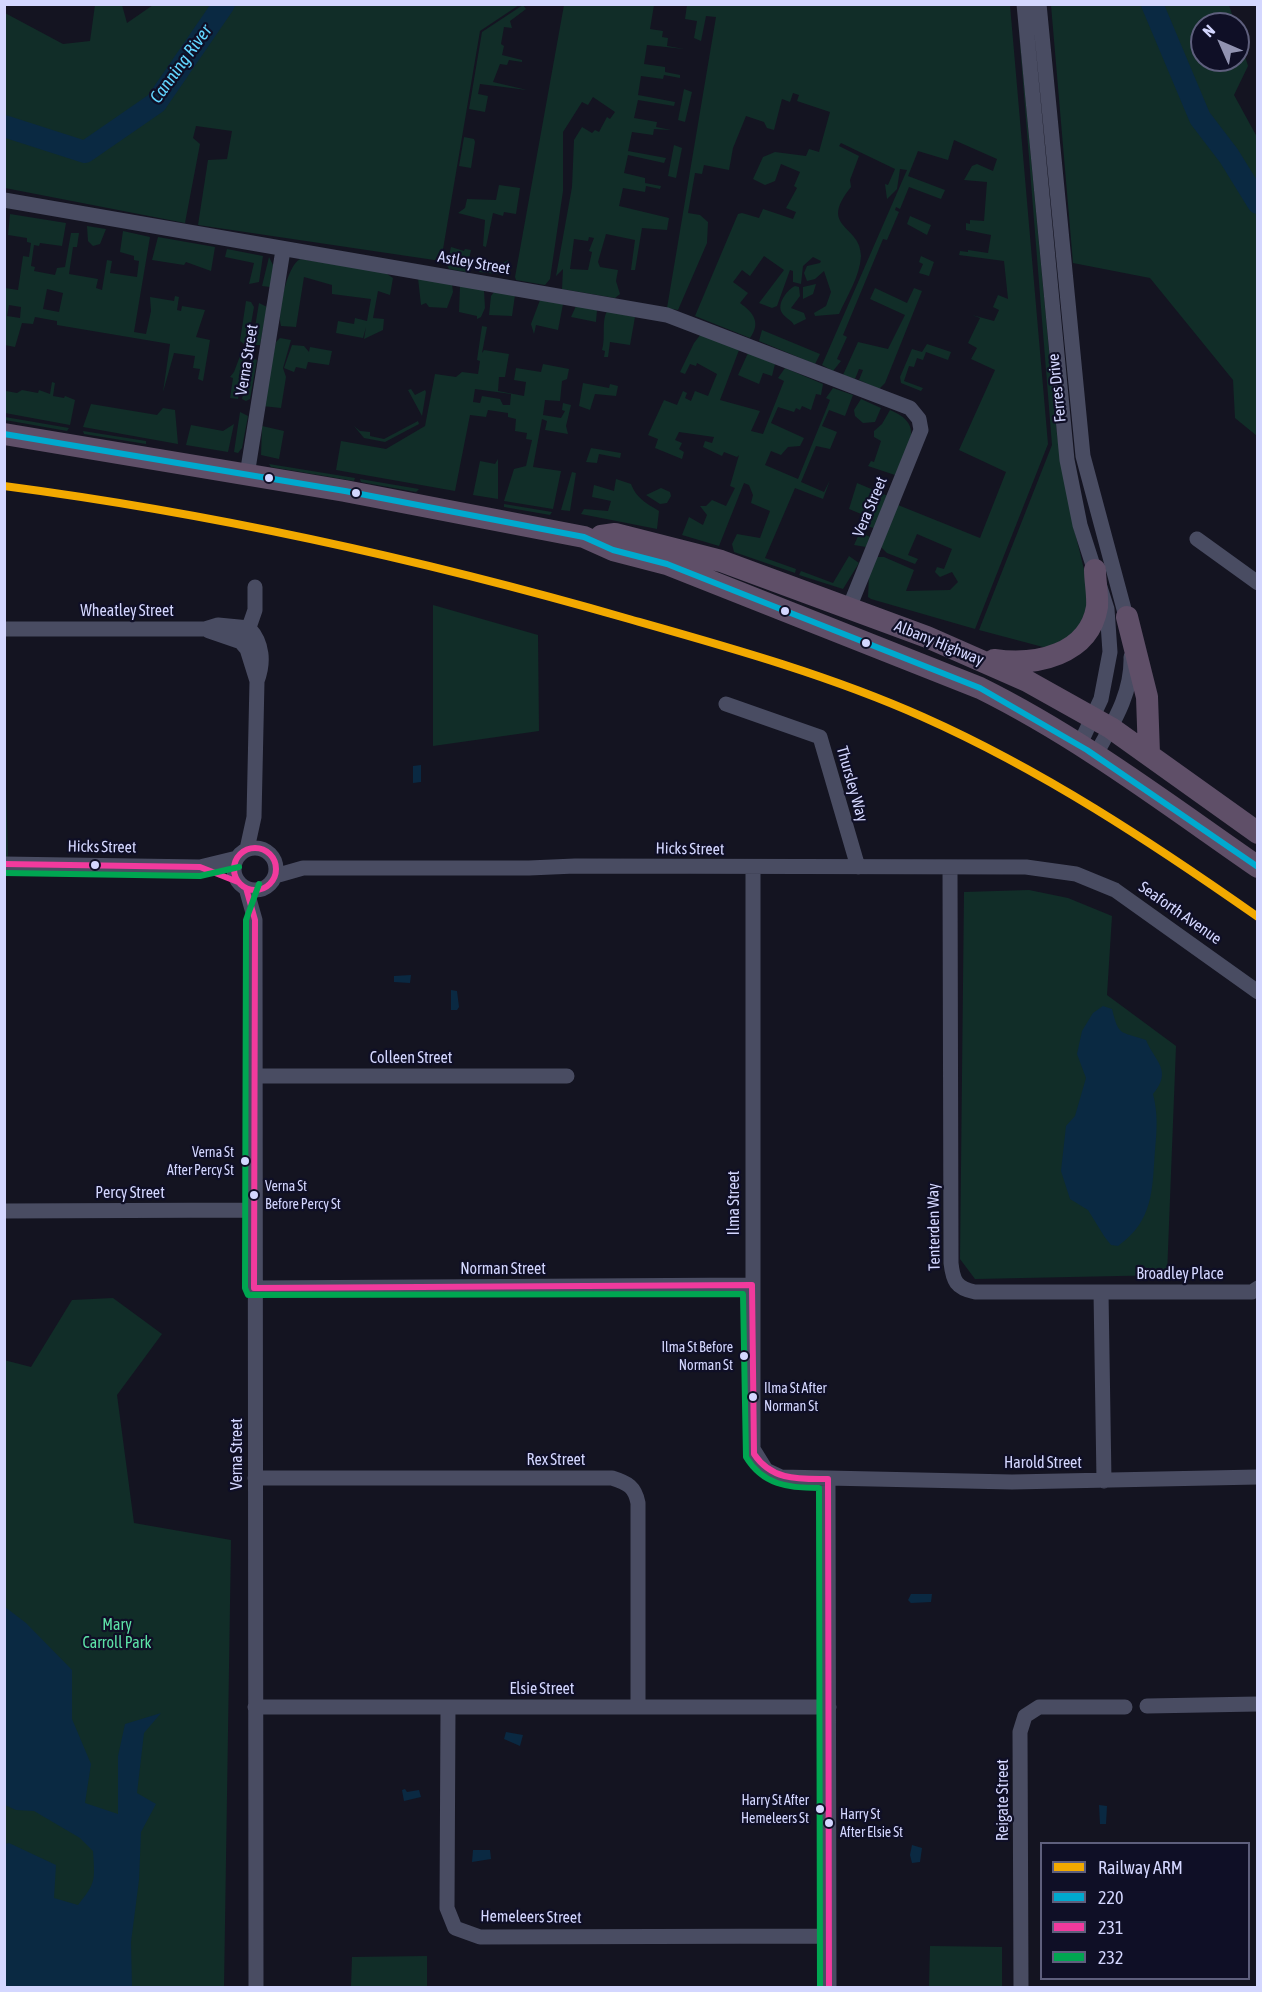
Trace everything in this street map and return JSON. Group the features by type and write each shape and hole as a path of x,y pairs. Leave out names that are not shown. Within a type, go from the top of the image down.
{"highway":[{"name":"Albany Highway","path":"4,434 247,475 584,537 613,550 668,564 980,688 1026,711 1088,749 1257,867"},
{"name":"Albany Highway","path":"584,537 615,534 721,561 975,657 1028,681 1102,722 1257,833"},
{"path":"975,657 1015,663 1041,659 1076,645 1089,630 1097,606 1095,570"},
{"path":"1127,617 1147,697 1149,754"}],"street":[{"name":"Ferres Drive","path":"1024,4 1037,67 1083,456 1127,617 1130,681 1102,722 1088,749"},
{"name":"Ferres Drive","path":"1039,4 1037,67 1067,460 1080,525 1107,609 1110,652 1101,699 1102,722"},
{"name":"Astley Street","path":"4,200 667,315 910,408 919,419"},
{"name":"Verna Street","path":"247,475 283,250"},
{"name":"Vera Street","path":"849,608 921,430 919,419"},
{"path":"1197,539 1257,583"},
{"path":"243,644 255,610 255,587"},
{"name":"Wheatley Street","path":"4,629 205,629 218,625 249,628"},
{"path":"249,628 256,636 261,649 262,668 257,681"},
{"path":"205,629 233,638 243,644 248,649 257,681 254,817 234,870 242,885 253,890 271,881 271,855 254,817"},
{"name":"Thursley Way","path":"726,704 820,737 858,867"},
{"path":"242,853 258,847 271,855"},
{"name":"Hicks Street","path":"4,864 200,867 242,853"},
{"name":"Hicks Street","path":"271,855 303,868 1026,867 1076,874"},
{"name":"Hicks Street","path":"200,867 242,885"},
{"name":"Tenterden Way","path":"950,867 951,1263 953,1280 962,1289 975,1292 1101,1292"},
{"name":"Hicks Street","path":"271,881 303,868"},
{"name":"Ilma Street","path":"753,868 754,1454 761,1465 774,1474 828,1479"},
{"name":"Seaforth Avenue","path":"1076,874 1115,890 1144,908 1257,992"},
{"name":"Verna Street","path":"255,920 271,881"},
{"name":"Verna Street","path":"242,885 255,920 256,1988"},
{"name":"Colleen Street","path":"255,1076 567,1076"},
{"name":"Percy Street","path":"4,1211 255,1210"},
{"name":"Norman Street","path":"254,1288 752,1285"},
{"name":"Broadley Place","path":"1101,1292 1252,1292 1257,1288"},
{"path":"1101,1292 1104,1481"},
{"name":"Harold Street","path":"828,1479 1104,1481 1257,1477"},
{"name":"Rex Street","path":"255,1478 612,1478 625,1482 636,1491 638,1503 638,1707"},
{"path":"828,1479 829,1988"},
{"path":"1147,1706 1257,1704"},
{"name":"Elsie Street","path":"255,1707 829,1707"},
{"name":"Reigate Street","path":"1021,1988 1020,1732 1025,1716 1039,1707 1125,1707"},
{"name":"Hemeleers Street","path":"448,1708 447,1908 455,1928 480,1937 829,1936"}],"green space":[{"path":"95,5 122,5 127,23 153,5 519,5 480,31 441,261 198,225 208,160 227,159 232,131 196,126 193,138 200,144 185,223 5,188 5,13 63,44 90,41"},
{"path":"523,5 526,9 510,21 512,28 504,27 501,44 504,46 502,55 522,60 522,62 509,60 507,65 500,64 493,82 527,90 480,84 478,94 488,96 485,112 469,109 482,32"},
{"path":"564,5 654,5 650,29 663,31 662,37 668,38 667,46 684,49 647,45 644,64 665,67 665,72 680,75 680,78 664,75 663,79 641,76 638,95 675,102 674,106 638,100 634,118 657,122 656,127 671,130 654,129 653,135 632,132 628,151 666,158 664,163 628,155 624,173 645,178 645,183 661,186 660,189 646,186 645,192 623,188 619,206 669,218 667,230 642,228 635,270 631,270 635,240 606,234 598,262 600,267 618,270 616,281 620,294 615,298 562,289 563,269 556,276 572,187 574,140 582,127 592,133 595,130 599,132 607,117 610,119 615,112 593,97 588,105 582,102 563,132 563,191 550,279 545,285 516,280","holes":["589,237 594,238 589,251 592,252 588,270 570,269 574,239 588,241"]},
{"path":"687,5 1010,5 1048,444 975,629 871,599 868,597 869,575 876,557 884,557 914,570 906,591 950,590 958,582 952,572 940,577 935,572 937,567 944,569 952,549 917,534 908,555 918,559 915,564 887,553 881,547 898,505 980,538 1006,472 959,450 995,370 971,359 977,348 968,343 980,318 972,315 994,321 999,310 993,307 998,295 1008,299 1004,261 959,255 960,251 968,252 968,250 988,253 991,235 966,230 966,223 970,224 970,220 984,221 987,182 964,180 972,166 977,164 993,171 997,159 954,140 948,160 918,151 908,176 945,190 941,199 909,187 900,209 896,207 895,210 899,212 887,240 883,239 843,335 847,337 837,359 841,361 833,371 822,365 907,170 900,169 897,189 887,199 885,184 888,185 895,169 841,143 839,146 859,156 850,180 851,187 838,211 839,219 855,238 861,256 856,278 839,314 815,316 814,313 826,306 831,292 824,271 815,279 807,281 804,273 807,266 821,261 813,257 803,266 801,284 793,282 793,271 790,270 777,306 772,308 759,303 784,270 764,256 750,276 742,270 733,282 748,293 740,303 754,319 755,328 750,338 695,316 738,214 759,218 763,209 793,219 796,212 786,208 797,188 794,186 800,172 781,164 775,181 765,185 753,179 763,157 775,152 806,156 809,149 819,152 830,112 797,101 799,95 793,93 790,102 782,99 774,130 767,128 764,122 746,116 733,148 729,170 704,165 702,174 695,173 688,213 700,215 708,222 707,243 678,310 667,308 716,17 706,16 701,41 694,38 697,21 685,19"},
{"path":"1051,5 1229,5 1231,12 1190,12 1190,72 1245,72 1234,95 1257,137 1257,436 1235,418 1233,380 1150,278 1073,263"},
{"path":"1018,20 1057,435 1073,524 1089,590 1084,628 1047,651 1043,647 979,630 1052,445"},
{"path":"684,89 692,92 685,122 678,120"},
{"path":"464,137 474,139 475,142 471,168 459,166"},
{"path":"674,145 682,148 676,178 668,176"},
{"path":"499,185 520,188 516,214 504,212 503,216 493,213 486,247 483,246 485,220 458,213 465,208 467,199 496,200"},
{"path":"10,214 66,223 62,246 40,243 39,246 34,245 31,266 35,267 34,271 55,275 57,268 65,267 71,233 79,233 77,247 73,247 69,274 98,279 96,288 102,290 107,260 112,261 110,273 137,277 139,261 134,260 134,256 120,252 123,231 150,237 134,332 146,334 151,311 150,297 174,301 175,296 179,297 177,310 181,311 182,306 205,310 196,337 210,340 203,381 198,379 200,369 193,368 195,356 174,353 163,392 170,344 57,325 57,321 35,317 33,324 22,323 15,347 5,345 5,288 18,290 23,256 29,257 31,243 27,242 27,238 8,235","holes":["47,289 63,293 59,312 43,309","9,305 21,307 20,318 7,316"]},
{"path":"910,216 931,225 927,235 907,224"},
{"path":"87,226 106,229 100,244 93,246 88,241"},
{"path":"158,237 215,247 211,271 186,262 184,265 152,260"},
{"path":"451,247 464,251 465,249 471,250 466,272 449,269 447,265"},
{"path":"227,249 263,256 259,282 249,284 254,263 225,257"},
{"path":"921,256 934,262 929,276 919,273 923,264 919,262"},
{"path":"269,257 274,267 270,287 262,286"},
{"path":"300,259 384,272 393,278 390,295 378,291 373,318 384,319 383,330 364,339 366,327 363,338 336,333 338,321 354,324 355,318 367,321 371,299 332,294 332,285 304,277 296,327 281,326 280,311 284,290 291,270"},
{"path":"483,260 501,264 508,260 506,275 479,272 480,262"},
{"path":"418,278 452,284 453,292 447,308 429,307 426,303 421,305"},
{"path":"816,284 813,294 803,299 803,287"},
{"path":"460,286 484,290 485,308 481,317 477,319 477,316 459,312"},
{"path":"795,286 799,287 800,296 791,308 804,313 806,319 794,325 780,308 784,297"},
{"path":"875,288 907,303 914,288 922,291 885,383 879,389 859,380 863,370 859,369 855,379 843,375 858,342 888,349 905,315 870,299"},
{"path":"494,292 515,295 512,316 489,315 491,296"},
{"path":"540,300 563,304 558,330 536,325 534,334 531,324"},
{"path":"246,301 251,302 254,307 248,341 244,344 240,341"},
{"path":"259,303 267,307 260,345 252,345"},
{"path":"576,306 597,310 596,322 571,317"},
{"path":"607,311 635,317 630,345 610,342 608,357 604,357 605,351 602,350 604,320"},
{"path":"482,326 487,327 482,353 484,350 509,354 505,377 499,377 498,391 524,396 526,382 514,380 516,368 541,372 543,364 569,369 567,379 562,381 560,401 545,400 543,415 561,418 565,411 562,410 563,403 571,405 566,426 568,434 545,430 547,421 542,419 533,467 561,471 553,509 504,501 514,469 526,466 532,440 526,439 527,433 515,431 516,419 508,417 508,413 488,410 486,417 470,415 455,491 336,470 341,441 386,449 425,426 435,374 456,377 462,372 478,374 480,361 477,360","holes":["475,389 511,394 510,405 503,405 500,399 482,396 480,403 473,402"]},
{"path":"762,330 820,354 815,364 759,341"},
{"path":"701,334 739,350 720,400 760,411 751,431 763,434 784,381 778,378 785,368 823,384 821,395 816,394 811,410 802,406 800,410 796,408 794,412 778,407 771,423 804,438 800,446 788,447 781,455 771,451 765,465 798,479 830,400 826,398 833,388 853,395 845,416 829,410 822,426 837,432 830,449 816,446 801,482 824,492 830,480 823,499 795,488 765,558 796,569 795,573 734,552 732,544 737,534 760,538 770,511 751,503 753,495 749,485 744,483 719,546 682,535 689,517 703,525 707,515 700,506 706,506 712,500 726,506 735,488 730,486 739,455 737,457 724,452 722,456 703,447 705,441 712,443 714,437 679,432 675,440 682,443 679,449 684,452 682,459 655,448 658,439 648,435 664,400 677,405 683,391 687,393 685,398 691,401 695,391 708,396 717,374 697,363 696,366 690,364 685,374 680,372"},
{"path":"280,338 291,340 283,368 286,377 281,408 262,406 276,342"},
{"path":"927,344 951,352 948,360 926,352 923,360 917,358 914,367 909,366 904,381 923,388 921,391 901,383 900,377 912,349 922,352"},
{"path":"292,345 304,346 309,352 310,347 332,351 329,365 308,362 306,369 296,367 294,372 284,368"},
{"path":"748,353 775,364 772,376 763,373 759,384 738,375"},
{"path":"240,356 246,358 238,399 230,398 233,378 230,377"},
{"path":"250,357 257,360 250,399 246,401 242,399"},
{"path":"52,382 55,383 53,396 64,398 65,396 75,400 70,425 5,413 6,391 17,393 22,390 38,393 39,390 50,394"},
{"path":"583,383 609,388 610,384 618,386 616,396 595,394 590,410 579,406"},
{"path":"411,389 415,395 425,390 426,392 422,416 408,390"},
{"path":"861,399 881,408 875,422 863,423 855,416 854,410"},
{"path":"91,404 157,415 163,408 175,410 178,444 83,427"},
{"path":"890,410 901,416 911,430 908,447 895,475 868,466 871,461 874,462 881,441 874,437 874,431 882,424"},
{"path":"240,412 248,416 242,448 238,453 234,452"},
{"path":"5,417 69,428 67,431 5,420"},
{"path":"418,421 419,424 385,442 364,438 354,426 360,431 370,432 370,436 384,439"},
{"path":"234,424 228,452 186,445 191,425 223,431"},
{"path":"262,426 284,431 279,459 261,455"},
{"path":"83,431 146,441 146,444 84,434"},
{"path":"591,448 621,453 620,458 599,454 597,463 586,462"},
{"path":"498,459 498,499 473,495 480,461 495,464"},
{"path":"269,464 355,478 354,481 271,467"},
{"path":"572,472 576,473 570,511 561,510"},
{"path":"360,479 419,489 416,492 361,482"},
{"path":"616,479 631,484 639,497 659,511 657,529 581,514 584,509 608,511 611,501 592,497 594,485 614,491"},
{"path":"857,483 888,496 874,528 862,525 866,516 849,509"},
{"path":"661,488 670,492 671,496 667,503 660,504 646,495"},
{"path":"504,504 552,512 550,515 504,507"},
{"path":"860,532 870,537 866,547 854,545"},
{"path":"849,556 859,563 843,589 799,575 801,571 833,583"},
{"path":"433,605 538,635 539,731 433,746"},
{"path":"5,751 8,858 4,858"},
{"path":"1029,890 1068,898 1112,916 1107,995 1176,1046 1167,1275 975,1279 960,1259 964,892"},
{"name":"Mary Carroll Park","path":"113,1298 162,1334 117,1395 134,1523 231,1540 224,1987 5,1987 4,1360 31,1367 72,1300"},
{"path":"930,1946 1002,1947 1002,1987 929,1987"},
{"path":"427,1956 427,1987 351,1987 352,1957"}],"water":[{"path":"421,765 421,782 413,783 413,766"},
{"path":"411,975 410,983 394,982 394,976"},
{"path":"451,990 457,991 459,1007 457,1010 451,1010"},
{"path":"1103,1006 1112,1009 1122,1032 1146,1040 1162,1072 1162,1079 1153,1094 1157,1128 1149,1203 1139,1226 1118,1246 1111,1245 1088,1210 1070,1199 1061,1171 1066,1126 1075,1116 1086,1078 1077,1054 1082,1031 1093,1013"},
{"path":"911,1594 932,1594 931,1602 911,1603 908,1600"},
{"path":"5,1607 26,1623 72,1670 72,1719 91,1764 85,1803 118,1814 118,1756 125,1724 161,1713 144,1733 137,1793 156,1804 141,1832 139,1880 131,1942 132,1987 5,1987 5,1844 9,1843 56,1865 54,1898 78,1905 91,1886 94,1869 93,1851 80,1838 34,1811 16,1810 5,1805"},
{"path":"506,1732 523,1735 520,1746 504,1739"},
{"path":"405,1789 407,1792 419,1790 421,1797 404,1801 402,1790"},
{"path":"1099,1805 1107,1806 1106,1824 1100,1824"},
{"path":"912,1845 922,1848 920,1862 912,1863 910,1855"},
{"path":"473,1850 490,1850 491,1859 472,1862"}],"waterway":[{"name":"Canning River","path":"4,126 85,152 156,103 224,4"},
{"name":"Canning River","path":"1152,4 1200,118 1229,156 1258,203"}],"rail line":[{"name":"ARM","path":"4,486 163,510 397,558 552,597 815,675 923,717 1010,760 1095,809 1258,917"}],"transit line":[{"name":"220","path":"4,434 345,491 584,537 613,550 667,564 980,688 1087,750 1258,867"},
{"name":"231","path":"255,848 263,849 270,854 275,861 276,869 275,877 270,884 263,889 255,890 247,889 240,884 235,877 234,869 235,861 240,854 247,849 255,848"},
{"name":"231","path":"4,864 200,867 238,882"},
{"name":"232","path":"4,873 200,876 239,867"},
{"name":"232","path":"259,884 246,920 245,1288 248,1295 743,1294 746,1457 760,1474 777,1483 819,1488 820,1988"},
{"name":"231","path":"246,888 255,920 254,1288 752,1285 754,1454 761,1463 778,1474 787,1477 828,1479 829,1988"}],"place":[{"name":"Verna St After Percy St","path":"245,1161"},
{"name":"Verna St Before Percy St","path":"254,1195"},
{"name":"Ilma St Before Norman St","path":"744,1356"},
{"name":"Ilma St After Norman St","path":"753,1397"},
{"name":"Harry St After Hemeleers St","path":"820,1809"},
{"name":"Harry St After Elsie St","path":"829,1823"}]}
